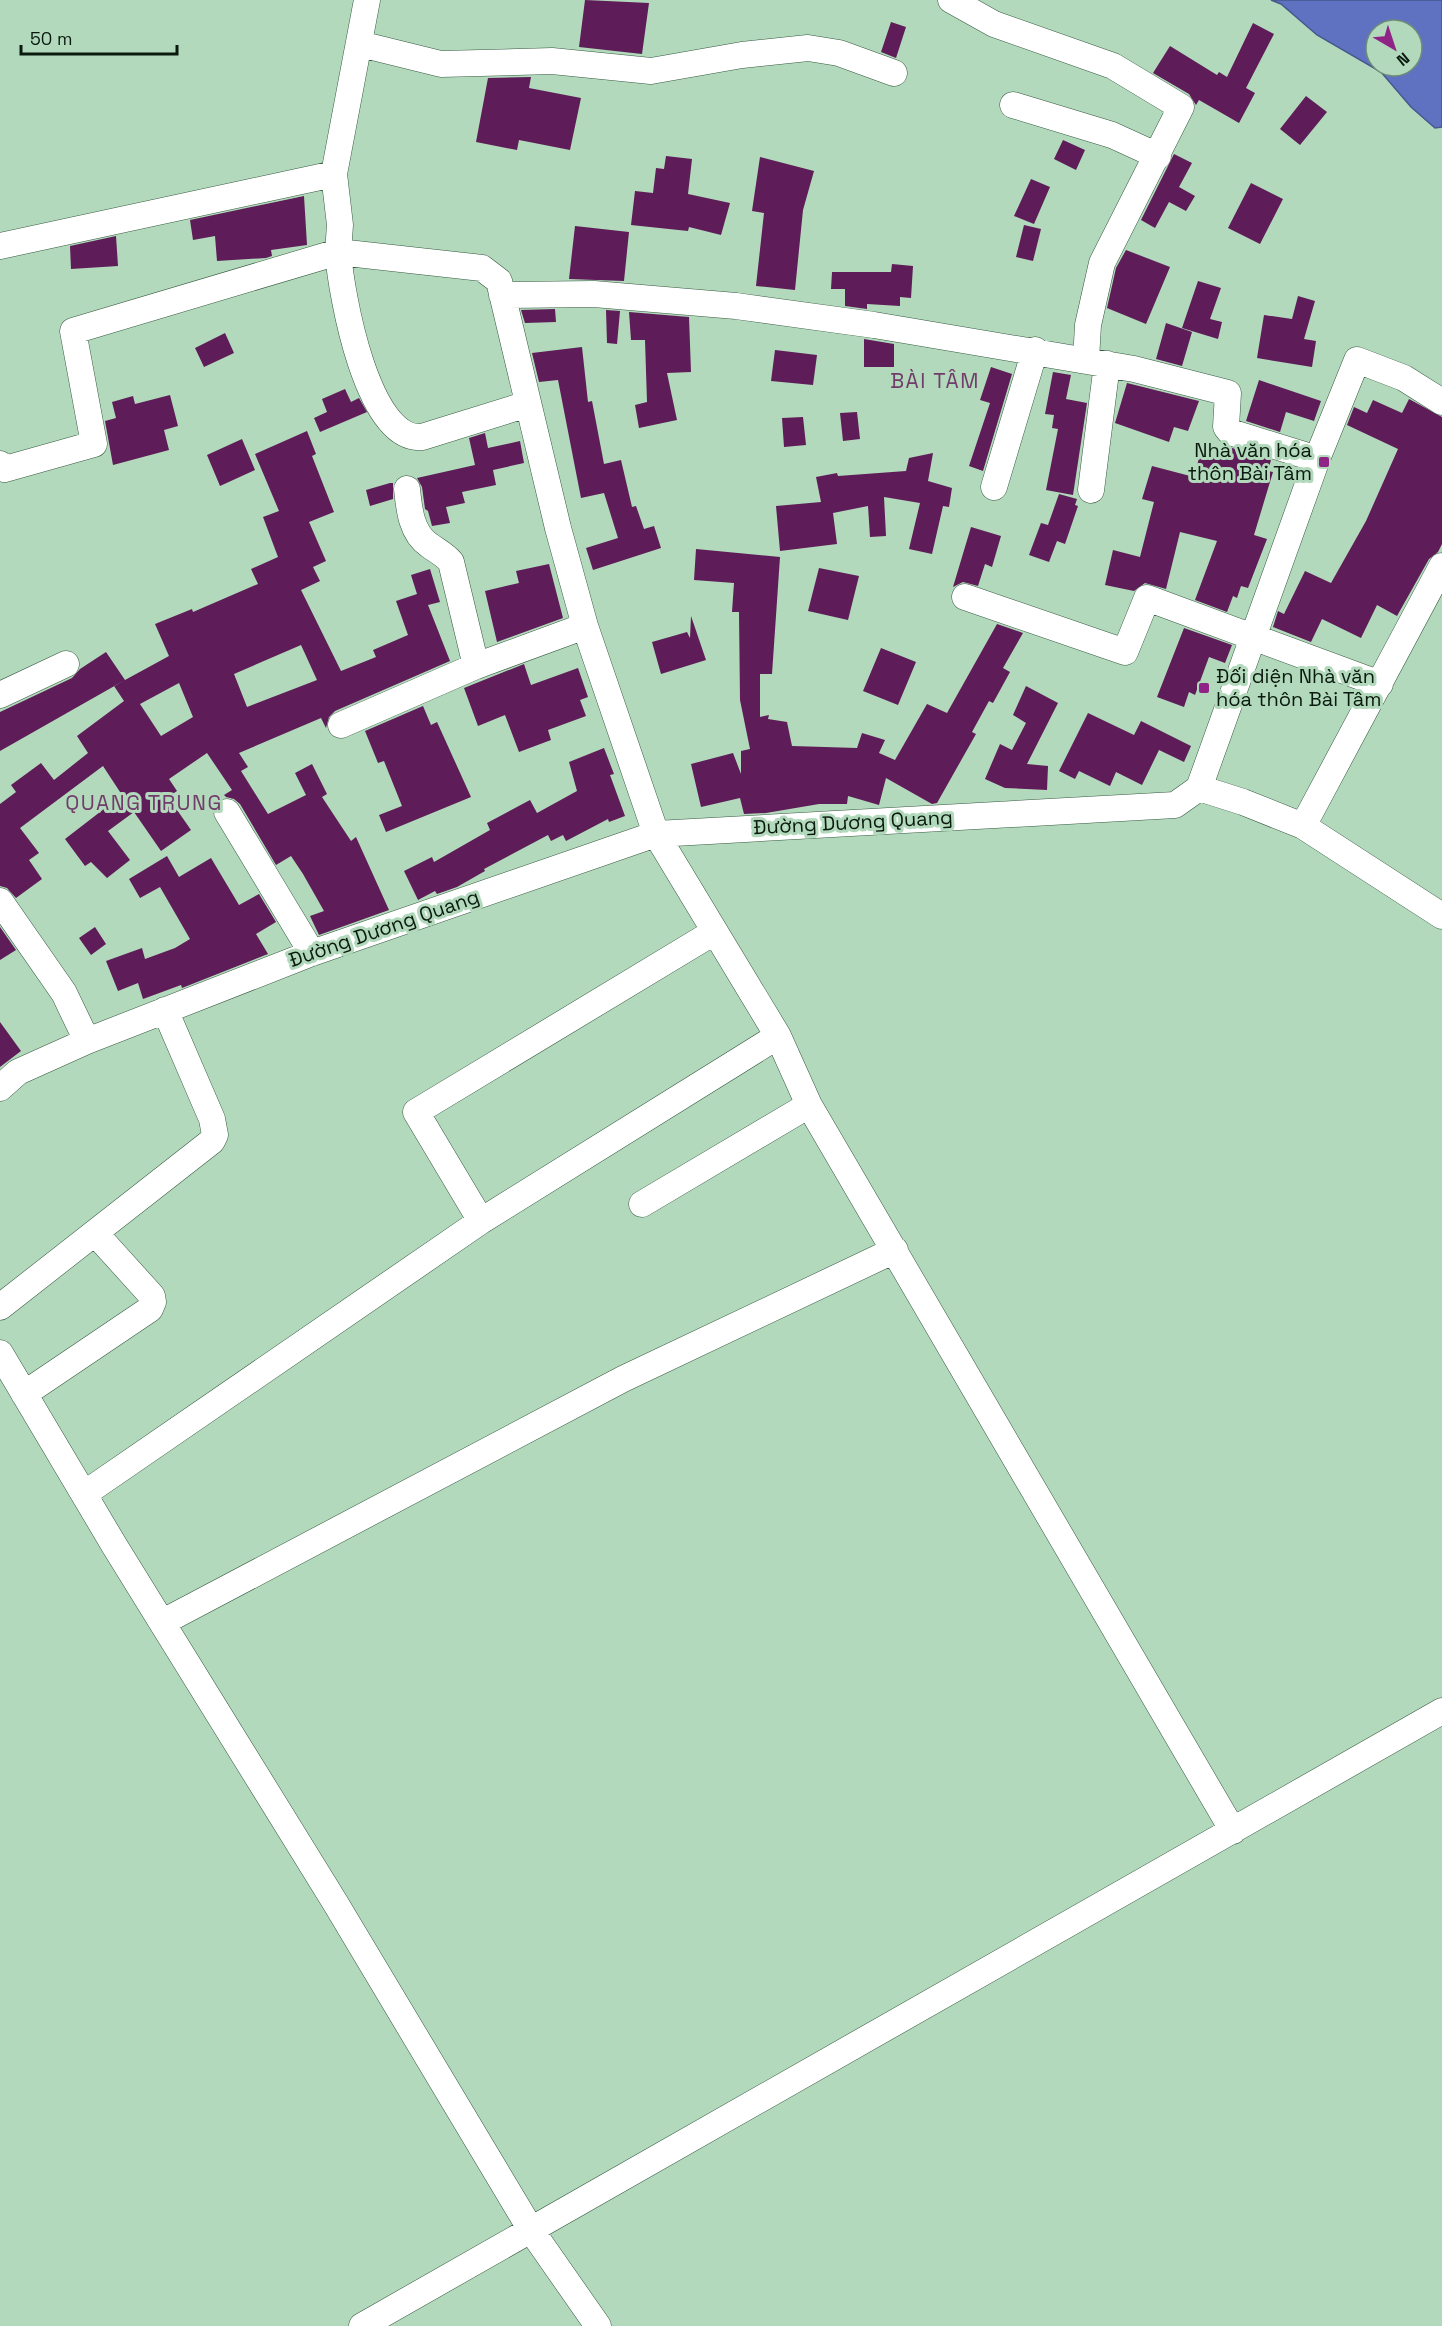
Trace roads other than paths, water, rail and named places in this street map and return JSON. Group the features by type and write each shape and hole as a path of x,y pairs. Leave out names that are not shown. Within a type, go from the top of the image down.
{"street":[{"path":"367,0 334,174 340,225 338,252 341,285 352,334 369,384 397,430 412,438 422,437 528,404"},
{"path":"951,0 994,24 1113,66 1181,106 1158,156 1102,263 1088,325 1096,362 1091,490"},
{"path":"360,44 441,64 552,62 651,71 742,55 808,48 839,53 894,73"},
{"path":"1013,105 1112,135 1158,156"},
{"path":"0,246 334,174"},
{"path":"0,464 5,469 94,444 73,331 338,252 482,268 499,281 585,626 656,834 778,1036 809,1105 1233,1831"},
{"path":"502,295 594,294 736,306 1035,350 1096,362 1226,392 1229,395 1226,427 1230,432 1317,459"},
{"path":"994,487 1035,350"},
{"path":"1442,402 1404,378 1357,360 1317,459 1199,788 1243,802 1303,826 1442,916"},
{"path":"407,489 410,512 416,530 428,544 441,551 451,561 476,666"},
{"path":"1303,826 1442,566"},
{"path":"965,597 1125,652 1147,598 1380,684"},
{"path":"341,725 476,666 585,626"},
{"path":"0,694 66,664"},
{"name":"Đường Dương Quang","path":"0,1089 18,1072 87,1041 312,952 656,834 1175,805 1199,788"},
{"path":"227,812 312,952"},
{"path":"0,901 64,993 87,1041"},
{"path":"481,1221 416,1112 714,932"},
{"path":"0,1307 207,1146 215,1136 204,1100 165,1010"},
{"path":"84,1494 481,1221 778,1036"},
{"path":"642,1204 809,1105"},
{"path":"24,1394 150,1309 153,1302 152,1296 94,1233"},
{"path":"163,1622 623,1379 895,1250"},
{"path":"0,1353 531,2230 598,2326"},
{"path":"363,2326 1442,1711"}],"water":[{"path":"1271,0 1442,0 1442,127 1435,128 1411,107 1386,78 1424,78 1424,18 1364,18 1364,62 1317,35 1281,4"}],"place":[{"name":"Nhà văn hóa thôn Bài Tâm","path":"1324,462"},
{"name":"Đối diện Nhà văn hóa thôn Bài Tâm","path":"1204,688"}],"district":[{"name":"BÀI TÂM","path":"935,380"},
{"name":"QUANG TRUNG","path":"144,802"}]}
